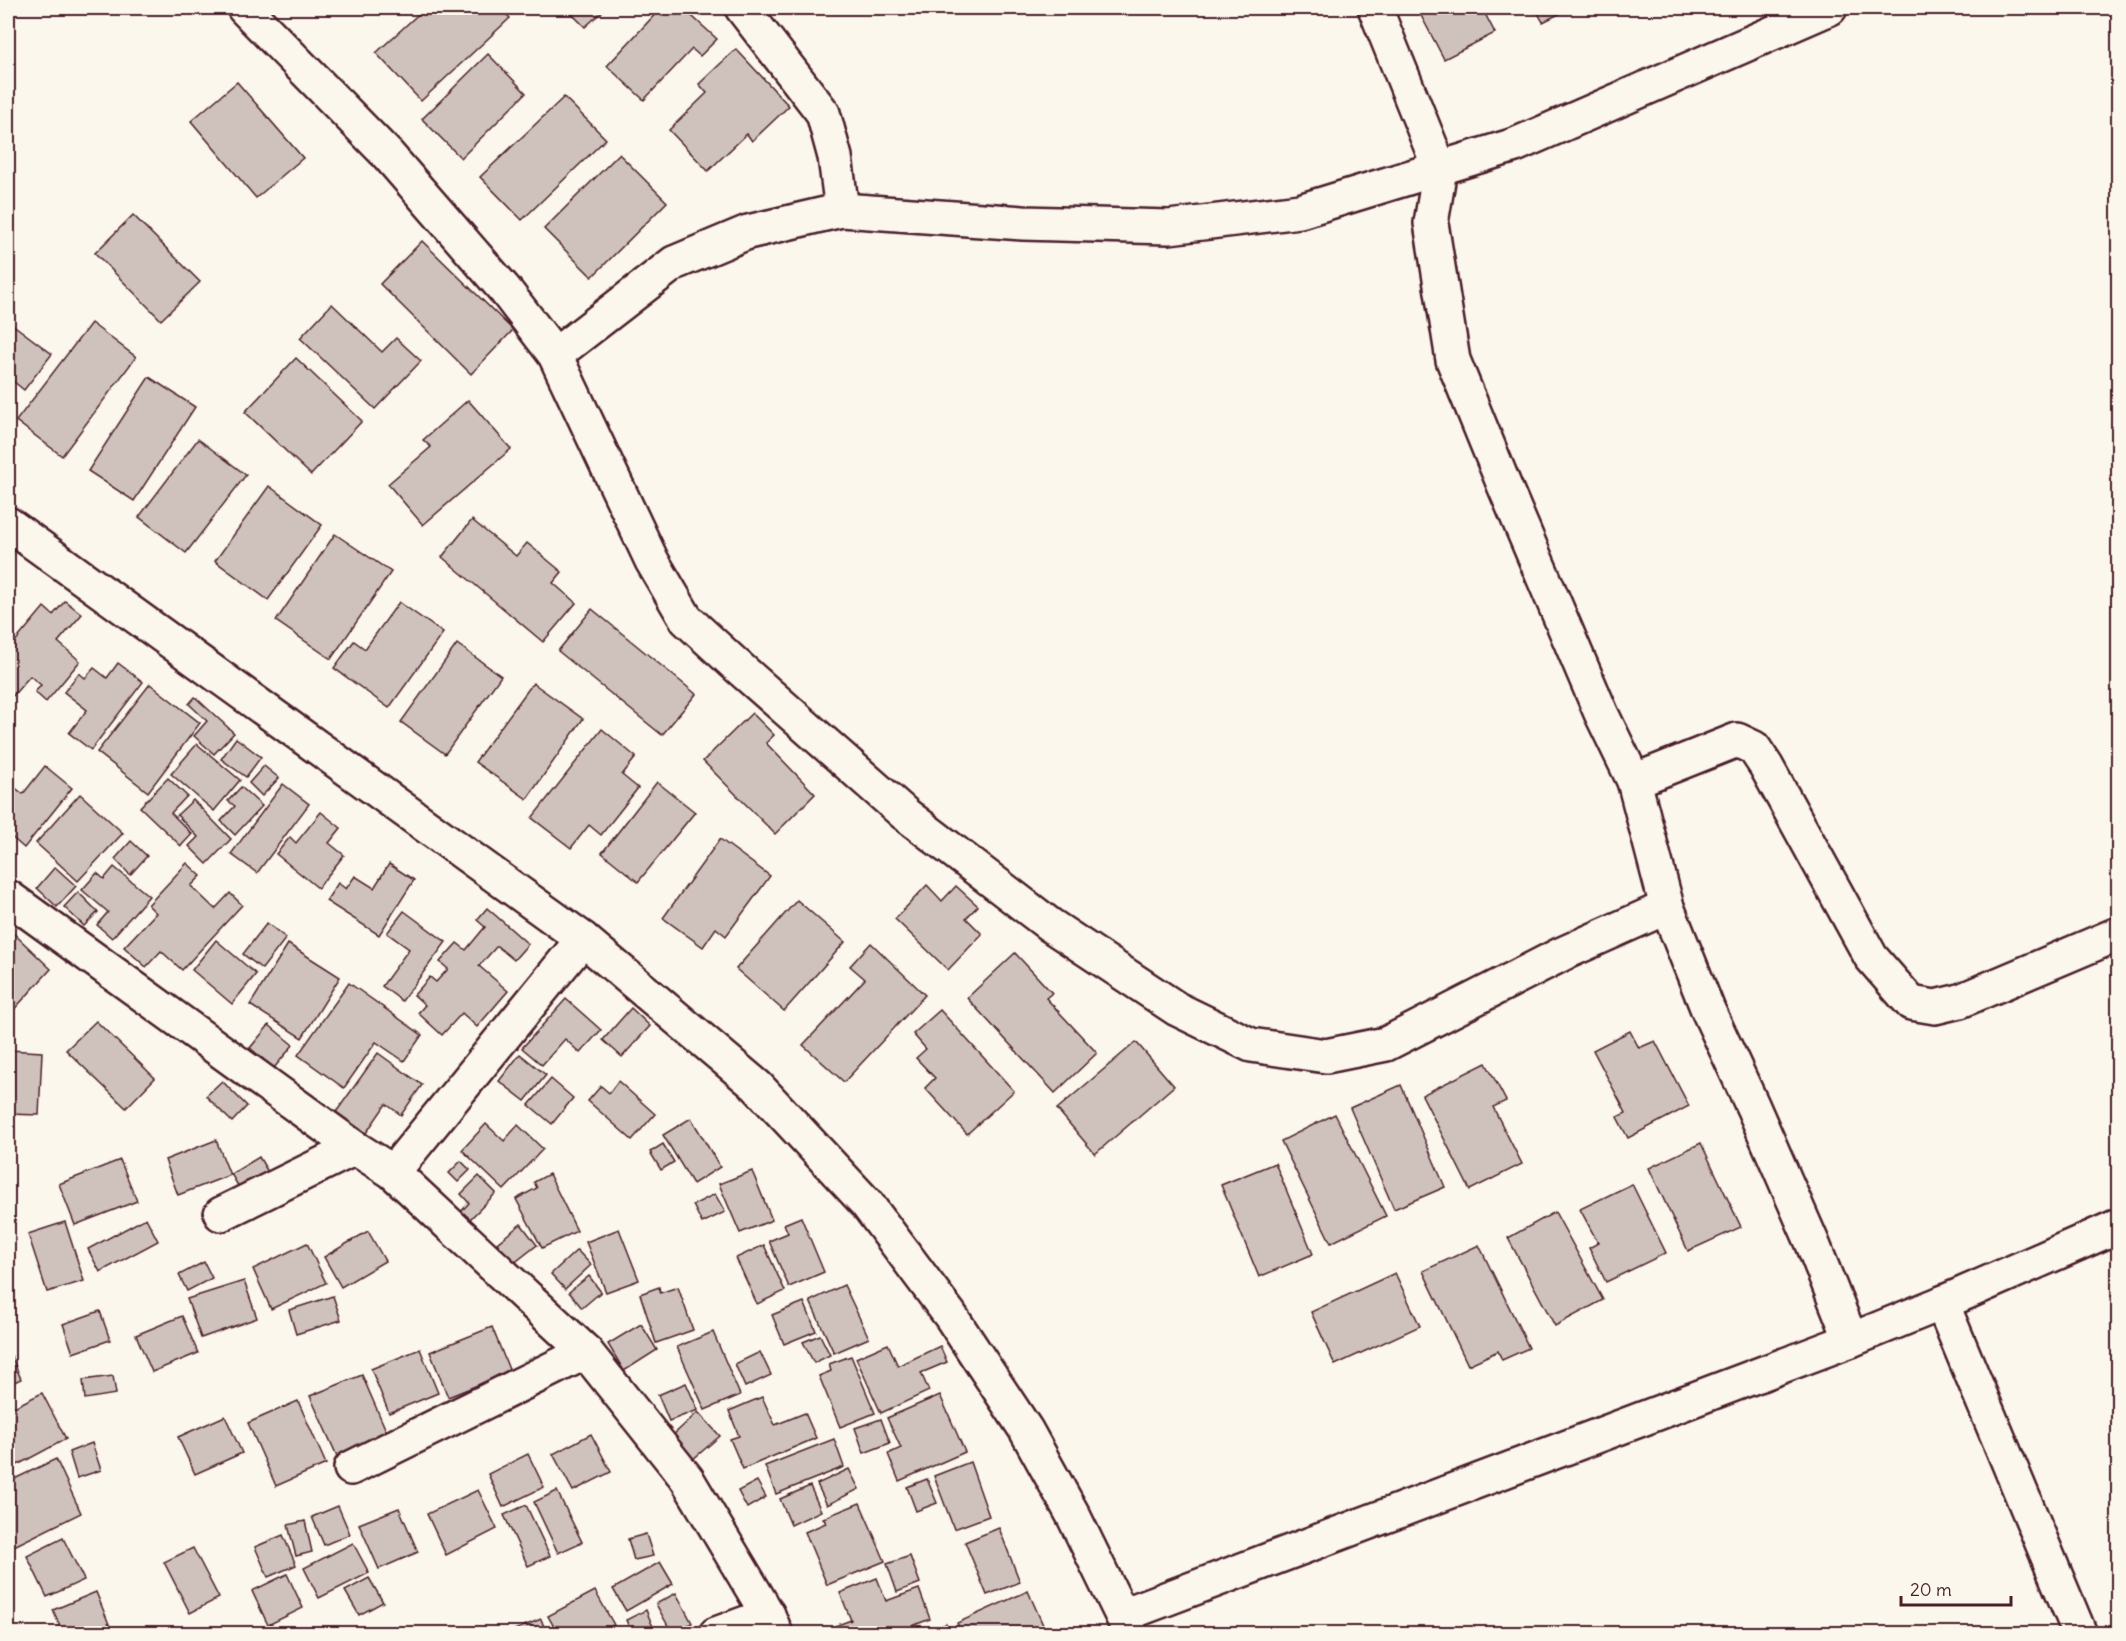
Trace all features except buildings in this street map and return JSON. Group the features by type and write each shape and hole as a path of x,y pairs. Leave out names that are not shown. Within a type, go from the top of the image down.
{"street":[{"path":"244,8 388,155 505,290 555,355 652,561 686,619 906,814 1050,925 1177,1009 1251,1045 1326,1056 1386,1044 1562,954 1667,907"},
{"path":"742,8 823,113 835,157 842,210"},
{"path":"1375,8 1440,169 1431,223 1453,360 1503,484 1597,702 1634,781 1667,907 1708,1010 1754,1107 1851,1340"},
{"path":"555,355 674,263 748,232 842,210 1023,223 1168,227 1300,211 1515,145 1830,8"},
{"path":"8,524 583,939 757,1086 867,1204 950,1315 1026,1430 1073,1515 1127,1624 1851,1340 2118,1226"},
{"path":"1634,781 1737,740 1754,748 1871,957 1911,1003 1935,1007 1960,1001 2118,934"},
{"path":"8,897 355,1148 393,1172 586,1352 687,1479 772,1624 716,1634"},
{"path":"393,1172 583,939"},
{"path":"221,1214 355,1148"},
{"path":"1942,1303 2080,1634"},
{"path":"351,1468 586,1352"}]}
